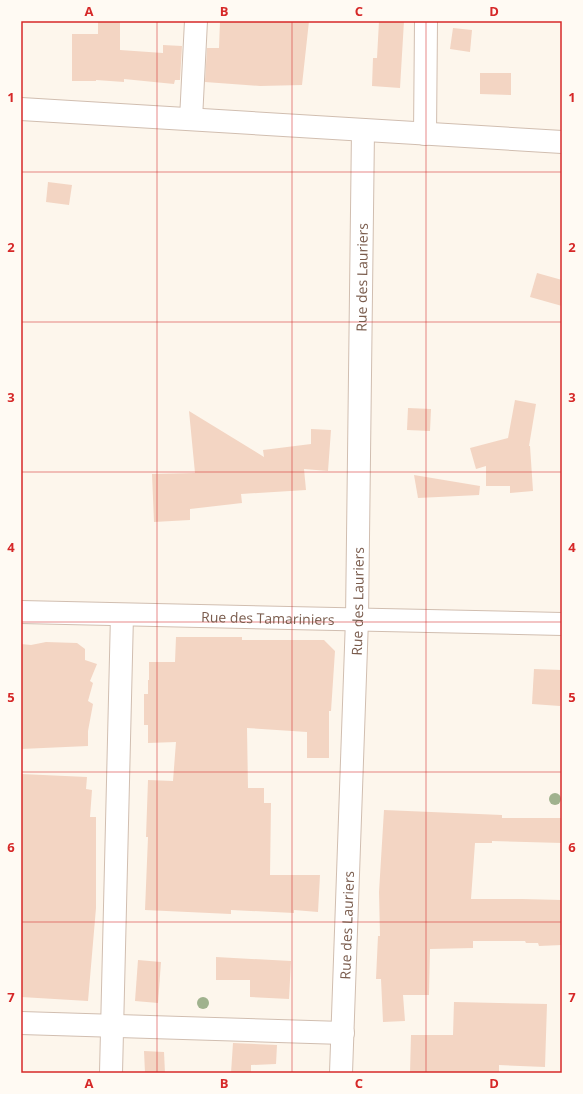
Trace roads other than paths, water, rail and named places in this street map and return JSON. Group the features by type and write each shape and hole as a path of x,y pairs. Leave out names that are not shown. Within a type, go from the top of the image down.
{"street":[{"path":"191,119 196,21"},
{"path":"425,134 426,21"},
{"path":"21,109 562,142"},
{"name":"Rue des Lauriers","path":"341,1073 357,619 363,130"},
{"name":"Rue des Tamariniers","path":"21,612 562,624"},
{"path":"111,1073 122,614"},
{"path":"21,1023 343,1033"}]}
